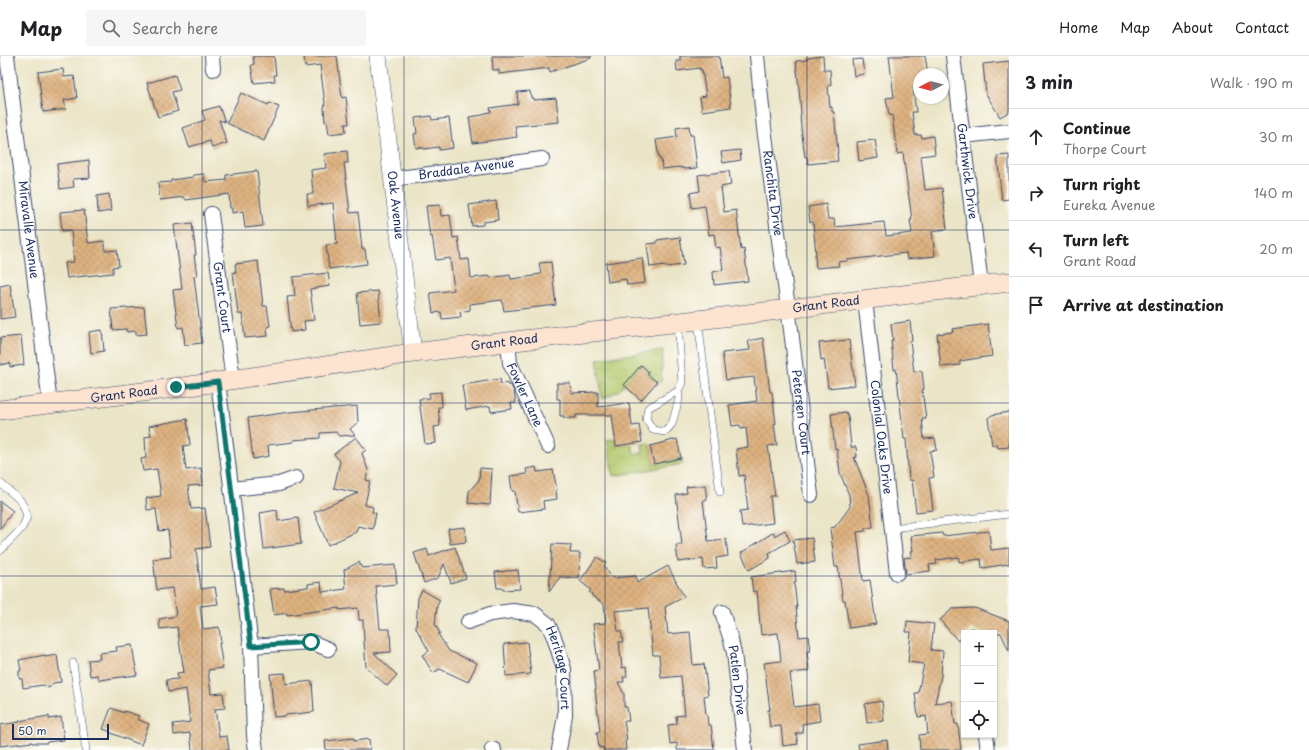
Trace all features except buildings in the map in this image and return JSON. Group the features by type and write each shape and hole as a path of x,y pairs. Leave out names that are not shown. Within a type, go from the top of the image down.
{"main road":[{"name":"Grant Road","path":"0,410 225,381 413,353 787,310 1009,282"}],"street":[{"name":"Miravalle Avenue","path":"7,56 50,404"},
{"name":"Oak Avenue","path":"378,56 413,353"},
{"name":"Ranchita Drive","path":"758,56 764,128 787,310 791,330"},
{"name":"Garthwick Drive","path":"953,56 981,286"},
{"path":"963,136 1009,131"},
{"name":"Braddale Avenue","path":"392,179 542,159"},
{"name":"Grant Court","path":"211,214 225,381 231,489 251,646 256,750"},
{"name":"Colonial Oaks Drive","path":"865,300 897,573"},
{"name":"Petersen Court","path":"791,330 811,495"},
{"name":"Fowler Lane","path":"508,342 510,362 548,446"},
{"path":"231,489 279,484 296,478"},
{"name":"Heritage Court","path":"468,622 490,614 513,611 535,614 548,624 564,668 565,715 559,750"},
{"name":"Patlen Drive","path":"722,612 734,653 745,750"},
{"path":"251,646 311,642 328,649"},
{"path":"986,738 988,750"}],"lane":[{"path":"698,320 720,492"},
{"path":"678,322 682,373 682,383 678,392 679,399 672,424 664,432 653,430 646,419 648,408 678,392"},
{"path":"0,483 20,500 26,509 27,517 22,528 0,552"},
{"path":"892,528 1009,514"},
{"path":"73,663 86,750"}],"green space":[{"path":"663,350 661,382 657,382 647,374 649,372 641,365 620,390 602,399 597,359"},
{"path":"615,439 616,446 632,444 634,454 643,453 642,444 649,443 654,464 661,463 660,460 669,461 681,458 683,464 613,476 607,440"}],"route":[{"path":"176,387 218,382 251,646 311,642"}]}
